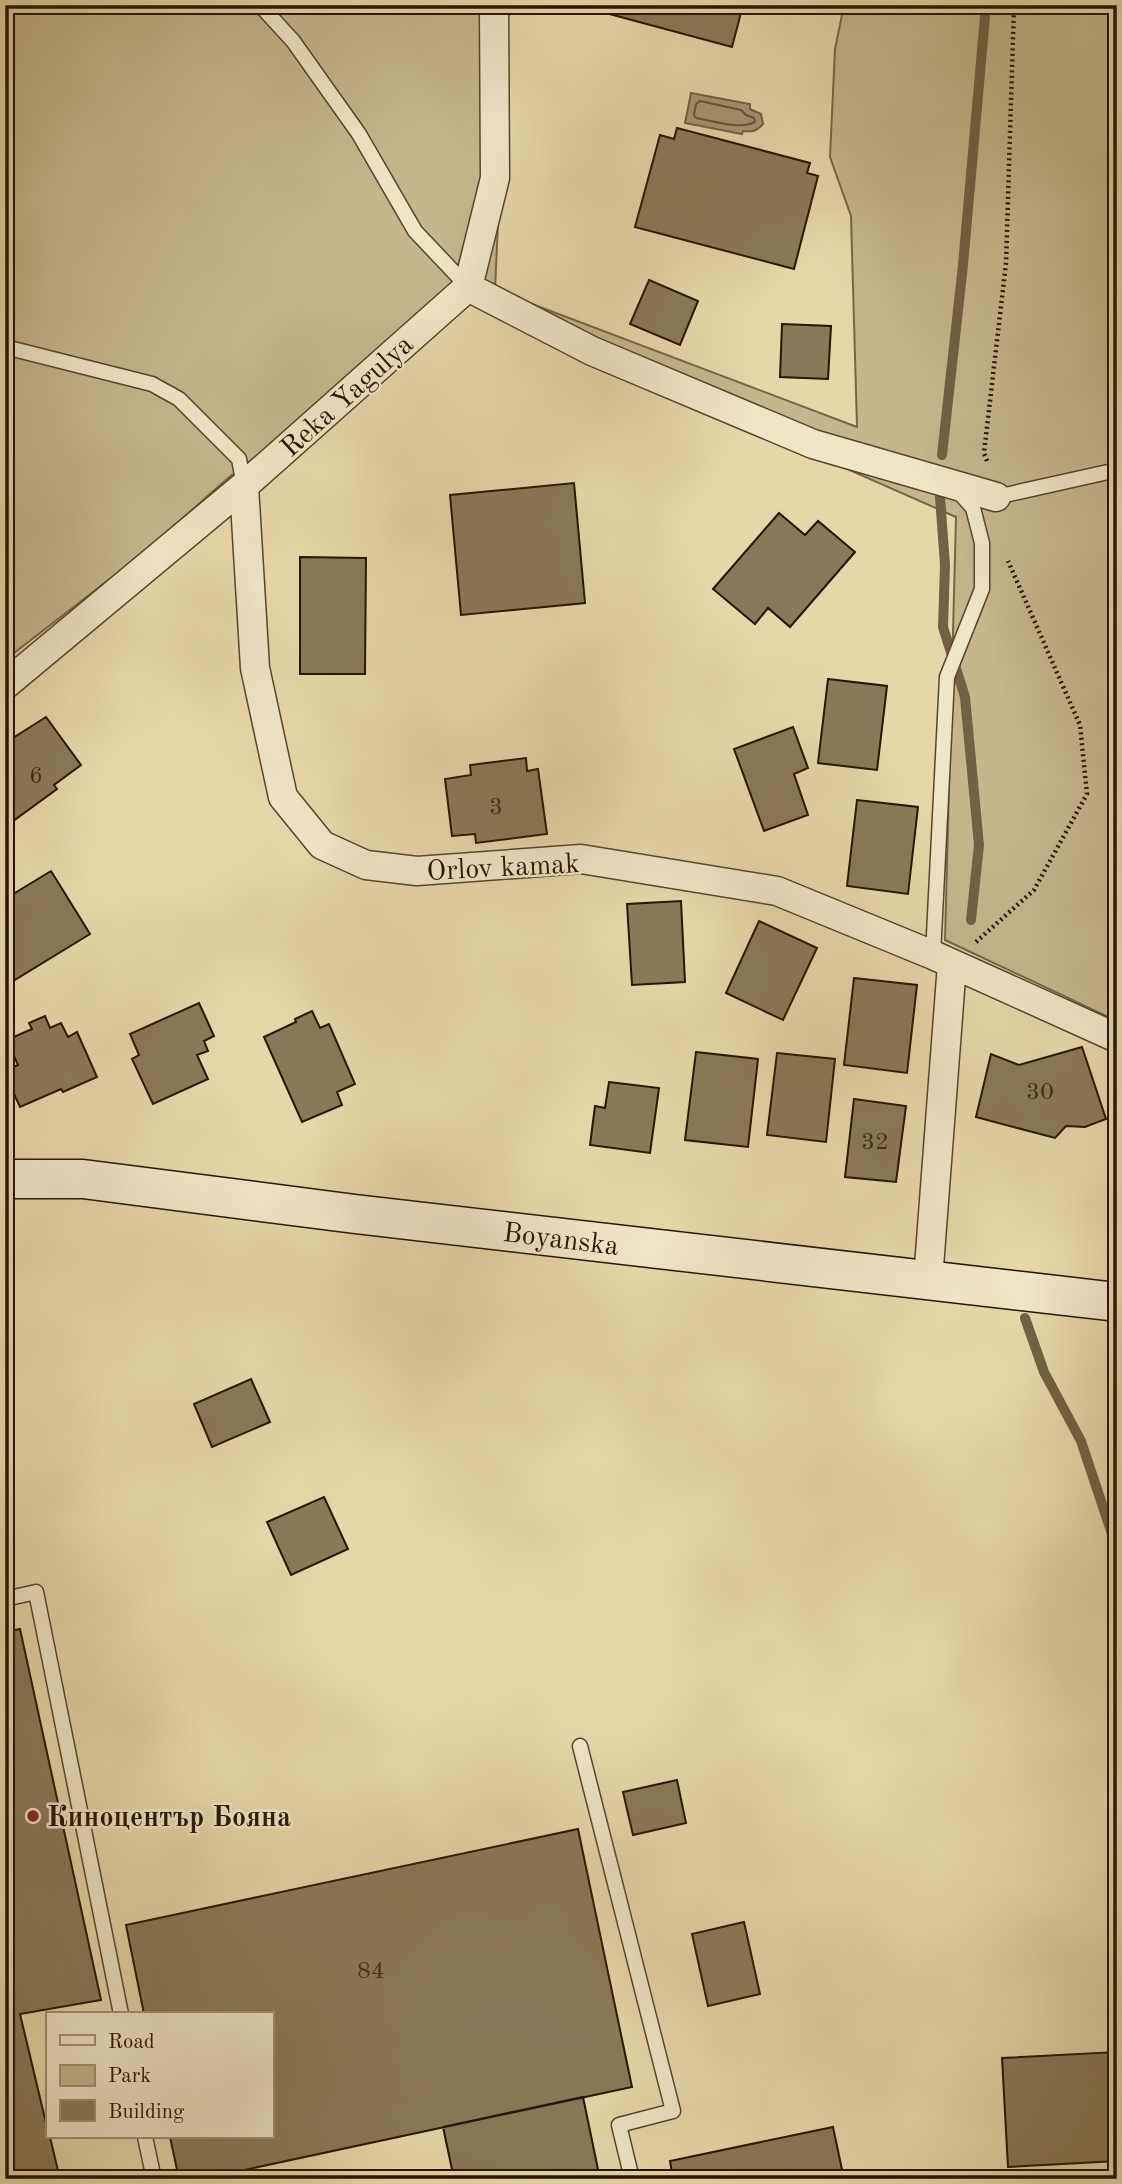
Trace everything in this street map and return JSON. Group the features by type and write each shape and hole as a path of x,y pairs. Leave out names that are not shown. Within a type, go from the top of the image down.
{"main road":[{"name":"Boyanska","path":"5,1179 83,1179 355,1214 1117,1302"}],"street":[{"path":"494,5 495,178 468,286 592,351 813,444 996,497"},
{"name":"Reka Yagulya","path":"5,685 244,486 468,286"},
{"name":"Orlov kamak","path":"244,486 255,668 266,720 283,797 322,845 366,865 417,871 581,859 777,891 942,960 1117,1038"},
{"path":"928,1280 942,960"}],"lane":[{"path":"260,5 293,41 359,134 415,231 468,286"},
{"path":"5,347 152,384 179,399 239,458 244,486"},
{"path":"996,497 1117,470"},
{"path":"942,960 947,677 982,589 982,543 973,508 952,484"},
{"path":"5,1599 36,1592 121,2012"},
{"path":"580,1746 673,2111 619,2125 632,2179"},
{"path":"145,2138 154,2179"}],"path":[{"path":"996,497 984,453 1006,263 1014,5"},
{"path":"942,960 1034,890 1087,794 1080,725 1005,555"}],"green space":[{"path":"5,5 511,5 507,22 495,290 857,427 851,216 830,157 835,49 844,5 1117,5 1117,1021 945,940 956,517 451,294 300,423 228,478 142,554 5,660"}],"water":[{"path":"691,93 750,104 750,109 761,114 763,124 757,130 743,131 742,134 685,123"}],"building":[{"path":"576,5 743,5 732,47"},
{"path":"677,128 810,163 807,173 818,176 794,269 635,227 660,135 674,139"},
{"path":"649,280 698,301 680,345 630,324"},
{"path":"782,324 831,326 828,379 780,377"},
{"path":"574,483 585,603 461,615 450,495"},
{"path":"779,513 805,535 818,521 855,552 790,627 768,608 755,624 713,589"},
{"path":"300,557 366,558 365,674 300,674"},
{"path":"828,679 887,686 877,770 818,763"},
{"path":"46,717 81,765 54,785 57,789 5,827 5,743"},
{"path":"793,727 808,768 794,774 808,815 764,831 734,749"},
{"path":"526,758 527,771 538,769 547,834 476,843 475,834 452,836 445,779 471,775 470,765"},
{"path":"857,800 918,807 908,894 847,886"},
{"path":"51,871 90,934 5,986 5,899"},
{"path":"681,901 685,982 632,985 627,904"},
{"path":"759,921 817,948 783,1020 726,993"},
{"path":"854,978 917,985 907,1073 844,1065"},
{"path":"199,1003 214,1036 204,1041 208,1051 197,1055 208,1079 153,1104 132,1059 139,1055 130,1034"},
{"path":"312,1011 320,1028 329,1024 355,1084 337,1092 342,1105 302,1122 264,1037"},
{"path":"45,1016 50,1028 61,1023 68,1037 77,1032 97,1077 20,1107 5,1074 5,1071 18,1065 7,1040 32,1029 29,1023"},
{"path":"1082,1047 1106,1119 1085,1127 1066,1126 1055,1138 976,1117 991,1054 1019,1065"},
{"path":"696,1052 758,1059 748,1147 685,1140"},
{"path":"777,1053 835,1059 826,1142 767,1135"},
{"path":"609,1082 659,1088 650,1153 590,1145 595,1106 605,1108"},
{"path":"854,1099 906,1106 896,1182 845,1177"},
{"path":"251,1379 270,1422 212,1447 194,1404"},
{"path":"324,1497 348,1549 291,1575 267,1522"},
{"name":"Киноцентър Бояна","path":"20,1629 101,2000 20,2014 46,2123 46,2138 50,2138 60,2179 5,2179 5,1632"},
{"path":"677,1780 686,1823 633,1835 623,1792"},
{"path":"578,1829 632,2087 202,2179 179,2179 170,2138 273,2138 273,2012 144,2012 126,1925"},
{"path":"744,1922 760,1994 708,2006 692,1934"},
{"path":"1117,2052 1117,2161 1008,2167 1002,2058"},
{"path":"583,2097 600,2179 454,2179 443,2127"},
{"path":"833,2127 844,2179 673,2179 670,2161"}],"waterway":[{"path":"942,455 963,265 986,5"},
{"path":"940,497 945,565 943,627 965,697 979,845 971,920"},
{"path":"1025,1318 1044,1372 1081,1441 1117,1549"}],"place":[{"name":"Киноцентър Бояна","path":"33,1816"}]}
